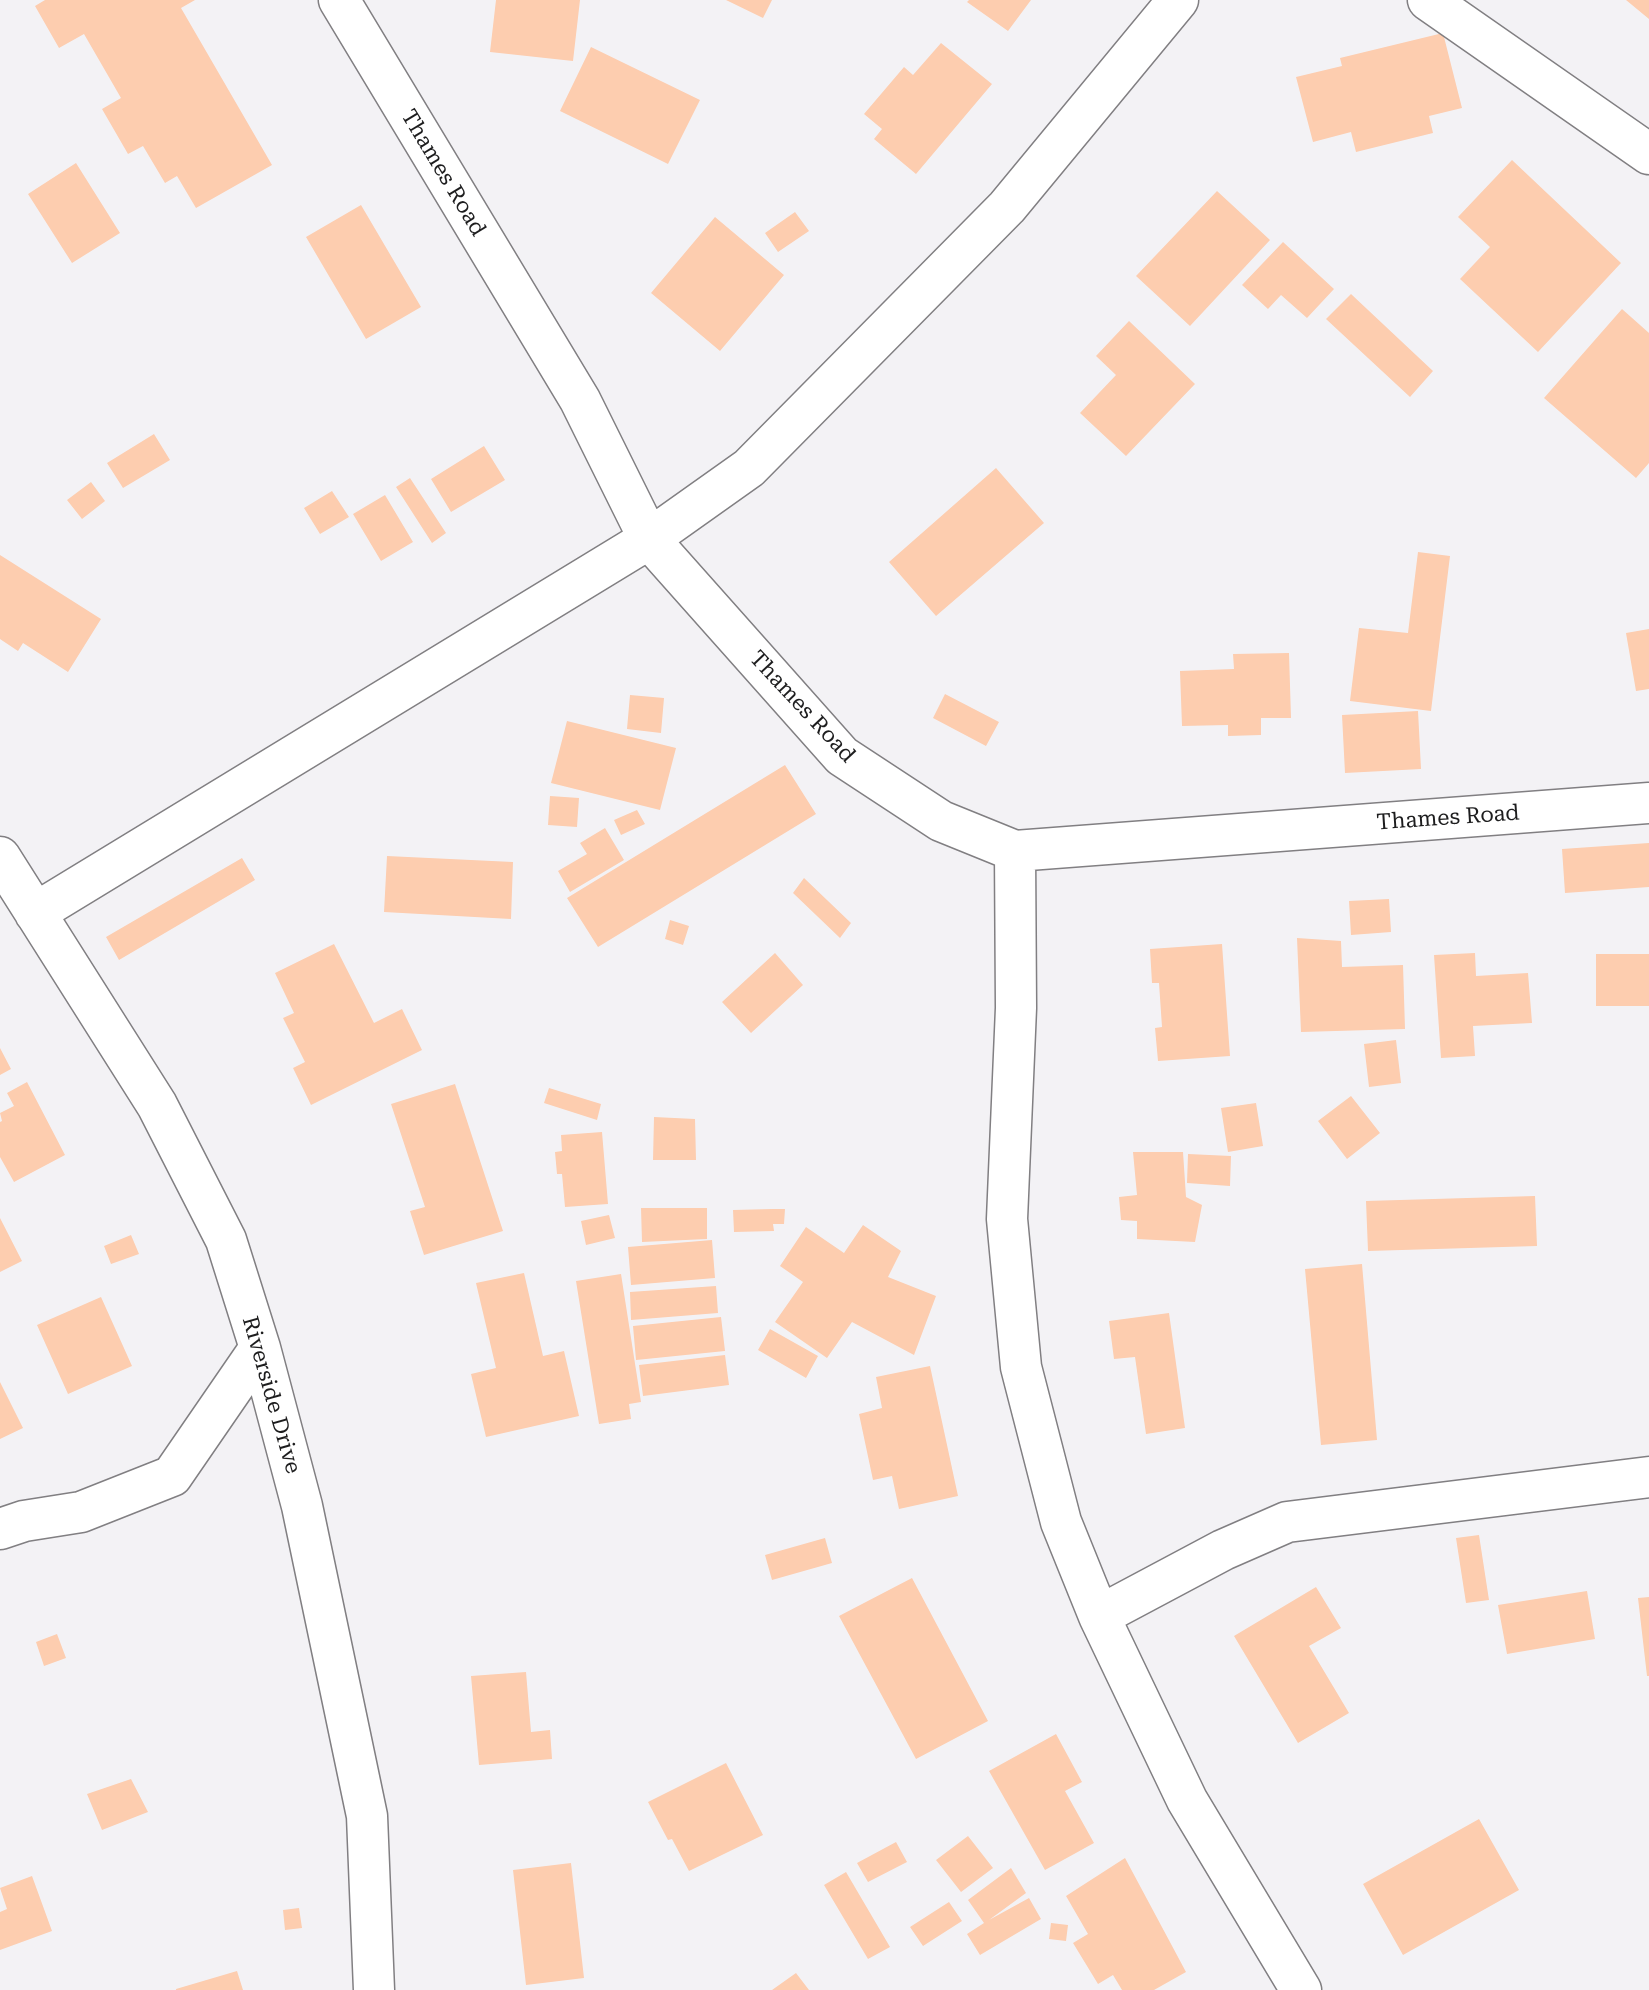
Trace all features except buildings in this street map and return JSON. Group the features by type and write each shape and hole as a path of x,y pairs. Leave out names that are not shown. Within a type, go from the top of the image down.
{"street":[{"name":"Thames Road","path":"339,0 580,400 649,539 842,756 941,821 1015,851 1649,803"},
{"path":"35,913 649,539 749,468 1007,207 1178,0"},
{"path":"1428,0 1649,154"},
{"path":"1015,851 1016,1008 1007,1219 1021,1367 1061,1522 1099,1616 1187,1800 1301,1990"},
{"name":"Riverside Drive","path":"0,857 164,1118 226,1240 260,1348 302,1506 367,1816 374,1990"},
{"path":"0,1529 24,1521 81,1512 172,1476 260,1348"},
{"path":"1099,1616 1223,1550 1287,1522 1649,1477"}]}
